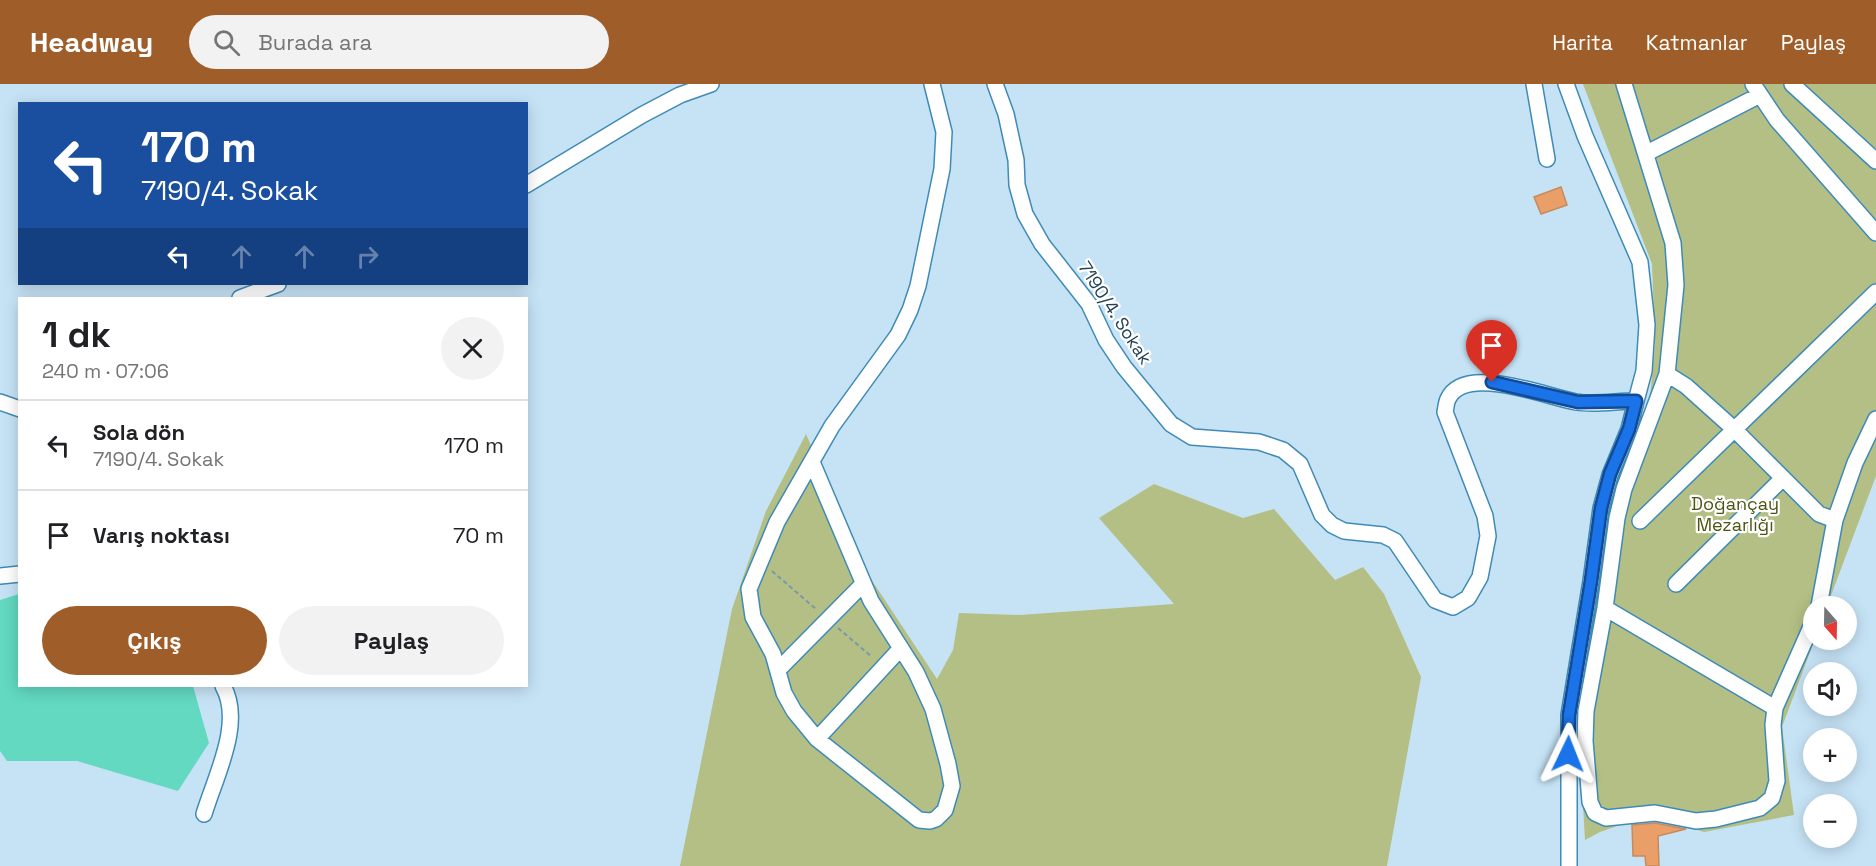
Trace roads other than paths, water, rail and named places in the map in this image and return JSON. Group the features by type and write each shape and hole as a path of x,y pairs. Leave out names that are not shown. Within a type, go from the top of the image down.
{"street":[{"path":"528,184 642,115 680,95 711,84"},
{"path":"812,462 871,601 916,672 933,709 952,786 945,810 936,819 919,820 817,739 794,711 784,693 773,654 753,617 749,589 777,522 832,426 898,335 910,310 918,286 942,169 944,132 932,84"},
{"name":"7190/4. Sokak","path":"995,84 1008,125 1016,160 1017,186 1025,214 1042,244 1089,304 1106,340 1124,367 1172,424 1192,437 1259,442 1283,450 1300,464 1322,515 1332,525 1344,531 1383,535 1395,542 1435,600 1453,607 1468,598 1480,577 1488,536 1485,516 1445,412 1448,398 1453,392 1464,385 1492,382 1578,402 1636,401"},
{"path":"1534,84 1547,159"},
{"path":"1566,84 1585,136 1640,262 1647,325 1644,371 1629,429 1610,474 1601,508 1569,715 1569,866"},
{"path":"1624,84 1673,243 1676,285 1667,374 1624,489 1617,518 1605,608 1586,711 1585,741 1590,802 1595,813 1606,818 1655,813 1696,821 1716,819 1760,808 1772,798 1777,781 1773,725 1775,708 1803,645"},
{"path":"1792,84 1876,161"},
{"path":"1647,153 1757,89 1778,120 1876,233"},
{"path":"243,297 275,285"},
{"path":"1640,521 1876,292"},
{"path":"1667,374 1686,386 1734,429 1819,514 1835,520"},
{"path":"0,402 18,408"},
{"path":"1821,596 1835,520 1855,463 1876,419"},
{"path":"1676,584 1783,478"},
{"path":"0,576 18,574"},
{"path":"778,670 863,584"},
{"path":"1605,608 1775,708"},
{"path":"817,739 901,648"},
{"path":"204,814 227,744 230,712 228,694 224,687"}],"park label":[{"name":"Doğançay Mezarlığı","path":"1735,514"}]}
